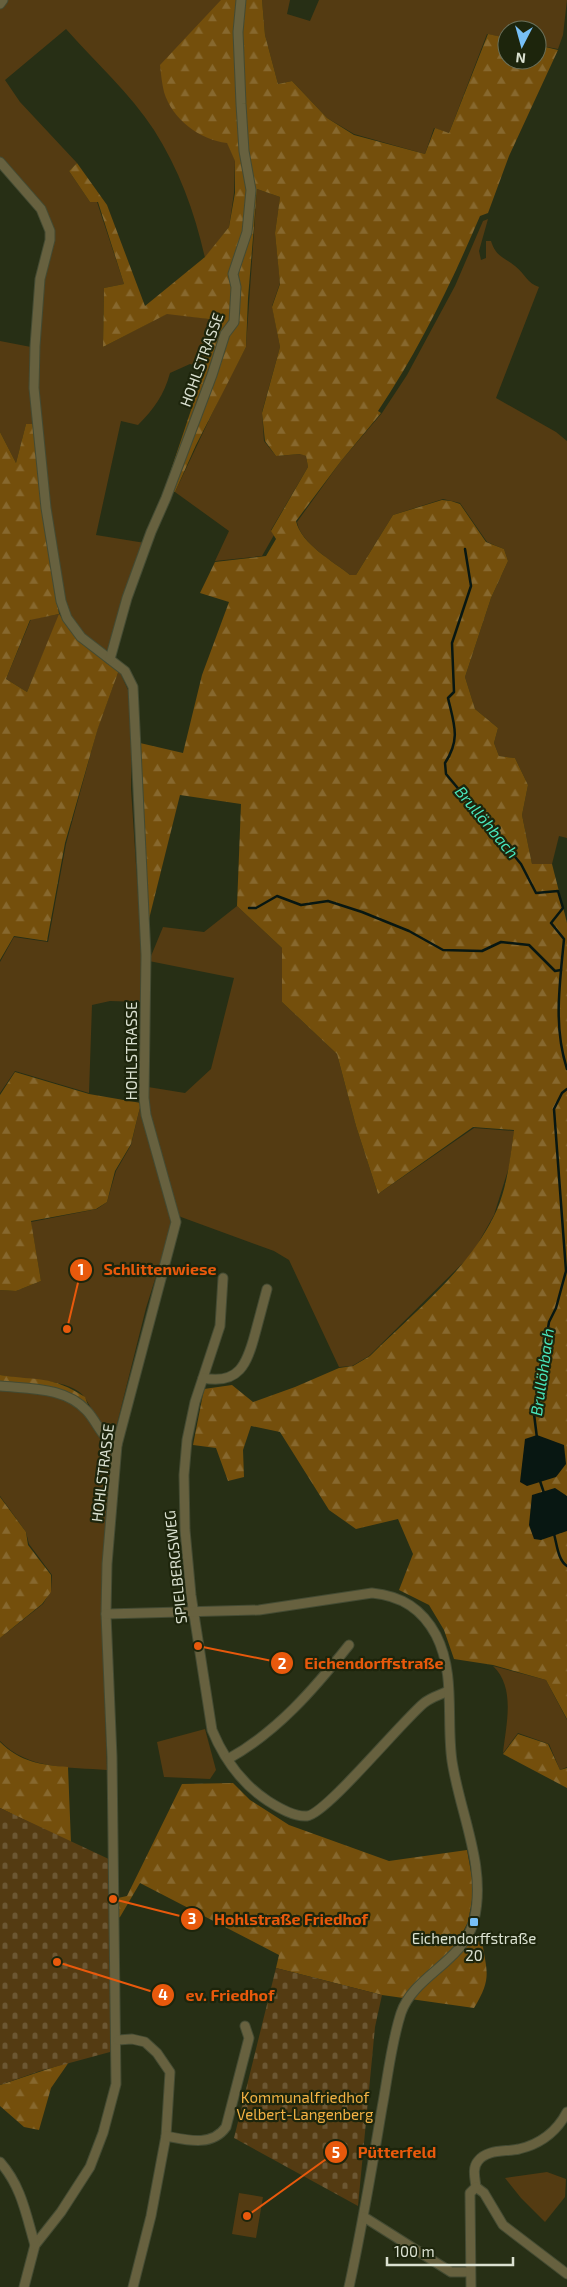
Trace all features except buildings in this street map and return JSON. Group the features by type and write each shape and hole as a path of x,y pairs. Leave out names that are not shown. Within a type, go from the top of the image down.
{"street":[{"path":"0,4 3,0"},
{"name":"HOHLSTRASSE","path":"110,659 127,598 151,532 166,498 212,376 225,334 234,322 236,287 233,274 247,232 251,197 244,151 241,104 238,32 241,0"},
{"name":"HOHLSTRASSE","path":"0,162 41,209 50,231 50,240 40,279 34,353 34,388 49,527 61,601 67,618 81,637 125,671 133,687 146,954 144,1098 146,1115 176,1222 117,1445 106,1564 106,1614 112,1757 113,1920 118,2040 116,2084 103,2133 90,2167 62,2212 35,2245 24,2287"},
{"name":"SPIELBERGSWEG","path":"223,1278 220,1326 203,1378 187,1440 184,1475 185,1530 193,1613 212,1730 218,1745 238,1776 261,1796 298,1816 308,1816 315,1814 339,1792 425,1702 448,1691"},
{"path":"203,1378 222,1379 241,1369 249,1354 267,1289"},
{"path":"0,1386 55,1392 69,1397 87,1411 101,1433 117,1445"},
{"path":"106,1614 193,1613 304,1605 372,1594 398,1598 420,1611 436,1636 448,1674 449,1738 452,1763 479,1890 474,1922 463,1946 413,1992 402,2011 394,2040 364,2217 349,2287"},
{"path":"228,1759 257,1742 276,1726 325,1676 350,1645"},
{"path":"166,2136 208,2141 222,2132 226,2126 249,2038 245,2026"},
{"path":"118,2040 132,2039 145,2042 157,2053 170,2072 166,2136 151,2216 133,2287"},
{"path":"567,2112 552,2134 534,2144 519,2149 487,2153 478,2161 474,2170 476,2187 484,2193 503,2225 567,2274"},
{"path":"0,2162 16,2184 24,2200 35,2245"},
{"path":"471,2287 470,2192 476,2187"},
{"path":"364,2217 451,2272 470,2272"}],"green space":[{"path":"6,0 221,0 227,142 235,160 234,193 229,227 205,258 185,192 171,160 154,130 123,90 66,29 5,80 20,102 77,163 69,171 90,202 97,202 124,284 104,288 103,347 168,313 217,320 209,350 198,366 190,364 170,373 158,401 138,425 121,421 96,535 145,543 109,655 82,635 70,617 63,600 50,516 36,364 40,298 51,248 39,202 0,157 0,9"},
{"path":"221,0 262,0 265,35 278,84 292,81 327,118 354,135 425,154 435,128 449,133 488,34 497,36 497,70 547,70 547,47 558,50 509,156 488,213 480,216 434,316 378,411 381,413 341,461 296,521 304,537 311,545 350,575 356,575 393,515 442,500 451,501 460,504 486,542 504,549 508,561 491,598 465,677 475,709 498,728 494,743 499,756 515,758 528,785 522,815 532,864 552,864 567,923 567,1719 546,1680 493,1665 454,1659 444,1630 429,1605 399,1590 413,1554 398,1519 356,1529 329,1510 280,1432 251,1426 243,1450 244,1477 228,1481 216,1448 193,1445 204,1389 232,1385 253,1402 339,1368 353,1366 370,1356 421,1307 469,1255 483,1236 494,1216 505,1185 514,1130 473,1127 378,1194 356,1126 337,1054 282,1002 282,948 237,906 241,804 180,795 147,927 140,743 183,753 202,675 229,602 200,593 215,562 266,556 276,539 271,531 308,467 306,456 300,454 276,456 265,441 262,413 280,347 272,307 280,284 275,233 280,197 257,189 246,347 196,445 175,492 165,488 205,368 198,366 209,350 217,320 167,314 103,347 104,288 124,284 98,202 90,202 69,171 77,163 107,205 145,306 205,257 229,227 235,193 235,161 227,143 207,138 197,133 173,111 164,92 160,65"},
{"path":"262,0 290,0 287,14 310,21 319,0 567,0 563,35 558,49 547,47 547,20 497,20 497,36 487,34 449,133 434,128 425,154 354,134 327,118 292,81 278,84 265,35"},
{"path":"257,189 280,197 275,233 280,283 272,306 280,347 262,412 264,441 276,456 301,454 306,456 308,467 271,530 274,535 262,556 215,561 229,531 175,492 226,384 246,347"},
{"path":"488,219 479,251 481,260 486,258 486,241 491,241 498,254 539,287 496,398 556,432 567,441 567,838 559,836 552,864 532,864 522,815 528,785 515,758 499,756 494,743 498,728 475,709 465,677 491,598 508,561 504,549 487,542 460,503 443,499 393,515 356,575 350,575 311,545 300,530 297,522 341,461 382,413 407,375 455,286 483,221"},
{"path":"0,341 31,347 34,424 26,424 16,463 0,432"},
{"path":"26,424 34,424 45,523 59,614 78,639 119,670 98,728 65,843 47,941 14,936 0,960 0,432 16,463","holes":["59,614 27,692 6,679 30,620"]},
{"path":"60,614 27,692 6,679 31,619"},
{"path":"119,670 132,699 131,789 142,956 142,1002 110,1001 92,1005 89,1093 15,1071 0,1093 0,962 14,937 48,942 66,844 98,727"},
{"path":"237,906 282,948 282,1002 337,1054 356,1126 378,1194 474,1128 514,1131 509,1167 494,1215 472,1254 369,1356 352,1366 339,1367 289,1260 274,1251 181,1217 170,1211 173,1222 146,1308 113,1435 99,1422 79,1391 58,1383 0,1375 0,1290 16,1291 41,1281 31,1222 97,1209 107,1202 116,1171 131,1145 141,1103 148,1087 185,1093 211,1069 234,978 149,961 163,927 204,932"},
{"path":"15,1072 89,1094 141,1103 131,1144 115,1171 107,1202 96,1209 31,1221 41,1281 16,1291 0,1290 0,1095"},
{"path":"0,1375 44,1380 63,1385 85,1397 89,1408 70,1395 0,1383"},
{"path":"0,1388 67,1398 83,1412 109,1447 111,1454 101,1593 107,1770 64,1767 36,1762 11,1750 0,1741 0,1638 43,1604 51,1591 52,1575 29,1544 26,1532 0,1496"},
{"path":"0,1497 26,1532 28,1545 51,1575 51,1592 42,1604 0,1638"},
{"path":"493,1666 546,1680 567,1720 567,1767 560,1770 549,1744 518,1733 503,1753 508,1707 507,1696 505,1685"},
{"path":"205,1729 216,1770 210,1779 164,1777 157,1742"},
{"path":"518,1734 548,1744 560,1770 567,1768 567,1788 503,1754"},
{"path":"0,1742 15,1754 31,1761 68,1767 71,1843 0,1808"},
{"path":"233,1783 250,1800 289,1825 389,1861 467,1850 474,1889 468,1922 456,1945 482,1941 487,1975 484,1989 474,2008 382,1995 276,1968 279,1955 140,1883 120,1917 113,1920 113,1899 127,1896 182,1784"},
{"path":"0,1808 113,1861 118,2040 110,2052 40,2071 0,2085"},
{"name":"Kommunalfriedhof Velbert-Langenberg","path":"276,1968 382,1995 375,2027 358,2206 234,2138"},
{"path":"69,2062 51,2088 39,2130 24,2127 0,2106 0,2085"},
{"path":"547,2172 566,2179 565,2197 545,2222 521,2198 505,2178"},
{"path":"239,2193 263,2197 256,2238 232,2234"}],"shaded area":[{"path":"537,1435 564,1445 566,1464 556,1477 527,1486 520,1482 525,1439"},
{"path":"555,1488 567,1496 567,1531 541,1540 534,1539 529,1525 532,1495"}],"waterway":[{"name":"Brullöhbach","path":"465,549 471,586 452,643 454,692 448,698 454,724 455,739 445,763 446,774 521,864 536,893 558,891 563,908 551,923 564,939 559,1021 560,1037 567,1069"},
{"path":"249,908 256,908 277,896 301,905 328,901 409,931 443,950 482,951 501,942 529,945 555,971 561,970"},
{"name":"Brullöhbach","path":"537,1438 534,1414 549,1322 556,1308 566,1271 554,1109 562,1093 567,1089"},
{"name":"Brullöhbach","path":"540,1481 544,1493"},
{"name":"Brullöhbach","path":"554,1534 560,1556 567,1566"}],"place":[{"name":"Schlittenwiese","path":"67,1329"},
{"name":"Eichendorffstraße","path":"198,1646"},
{"name":"Hohlstraße Friedhof","path":"113,1899"},
{"name":"Eichendorffstraße 20","path":"474,1922"},
{"name":"ev. Friedhof","path":"57,1962"},
{"name":"Pütterfeld","path":"247,2216"}]}
